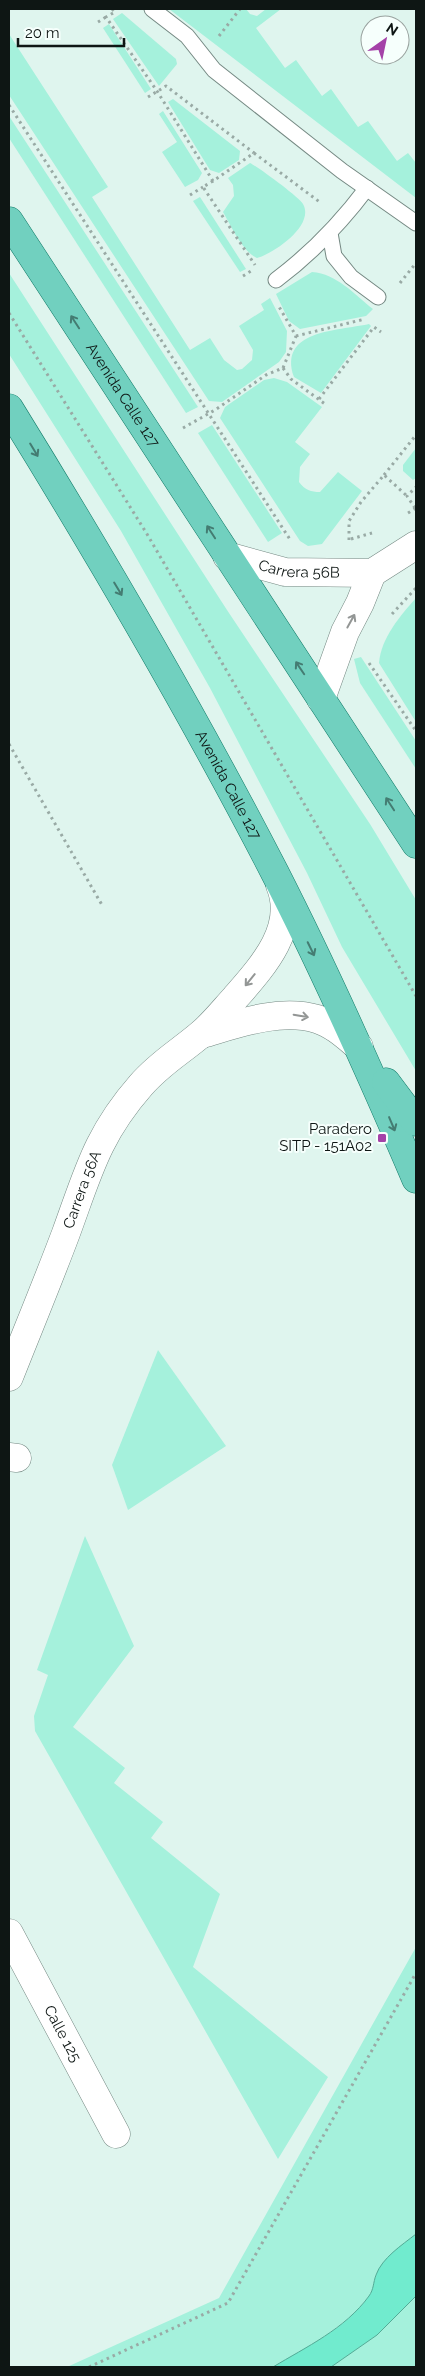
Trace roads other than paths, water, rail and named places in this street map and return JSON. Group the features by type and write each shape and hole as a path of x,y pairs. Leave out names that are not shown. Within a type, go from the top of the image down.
{"main road":[{"name":"Avenida Calle 127","path":"9,221 416,844"},
{"name":"Avenida Calle 127","path":"9,408 139,624 275,873 359,1047 416,1179"},
{"path":"359,1047 416,1122"}],"street":[{"path":"321,699 345,632 360,603 372,573 413,553"},
{"name":"Carrera 56B","path":"227,556 285,572 372,573"},
{"name":"Carrera 56A","path":"9,1378 66,1232 92,1156 113,1118 169,1056 202,1034 249,981 277,942 284,920 285,897 275,873"},
{"name":"Carrera 56A","path":"202,1034 238,1024 293,1015 318,1019 341,1031 359,1047"},
{"name":"Calle 125","path":"9,1933 116,2134"}],"lane":[{"path":"152,9 187,36 214,70 342,171 416,223"},
{"path":"276,280 310,254 368,188"},
{"path":"330,233 334,256 351,277 378,297"}],"place":[{"name":"Paradero SITP - 151A02","path":"382,1138"}]}
